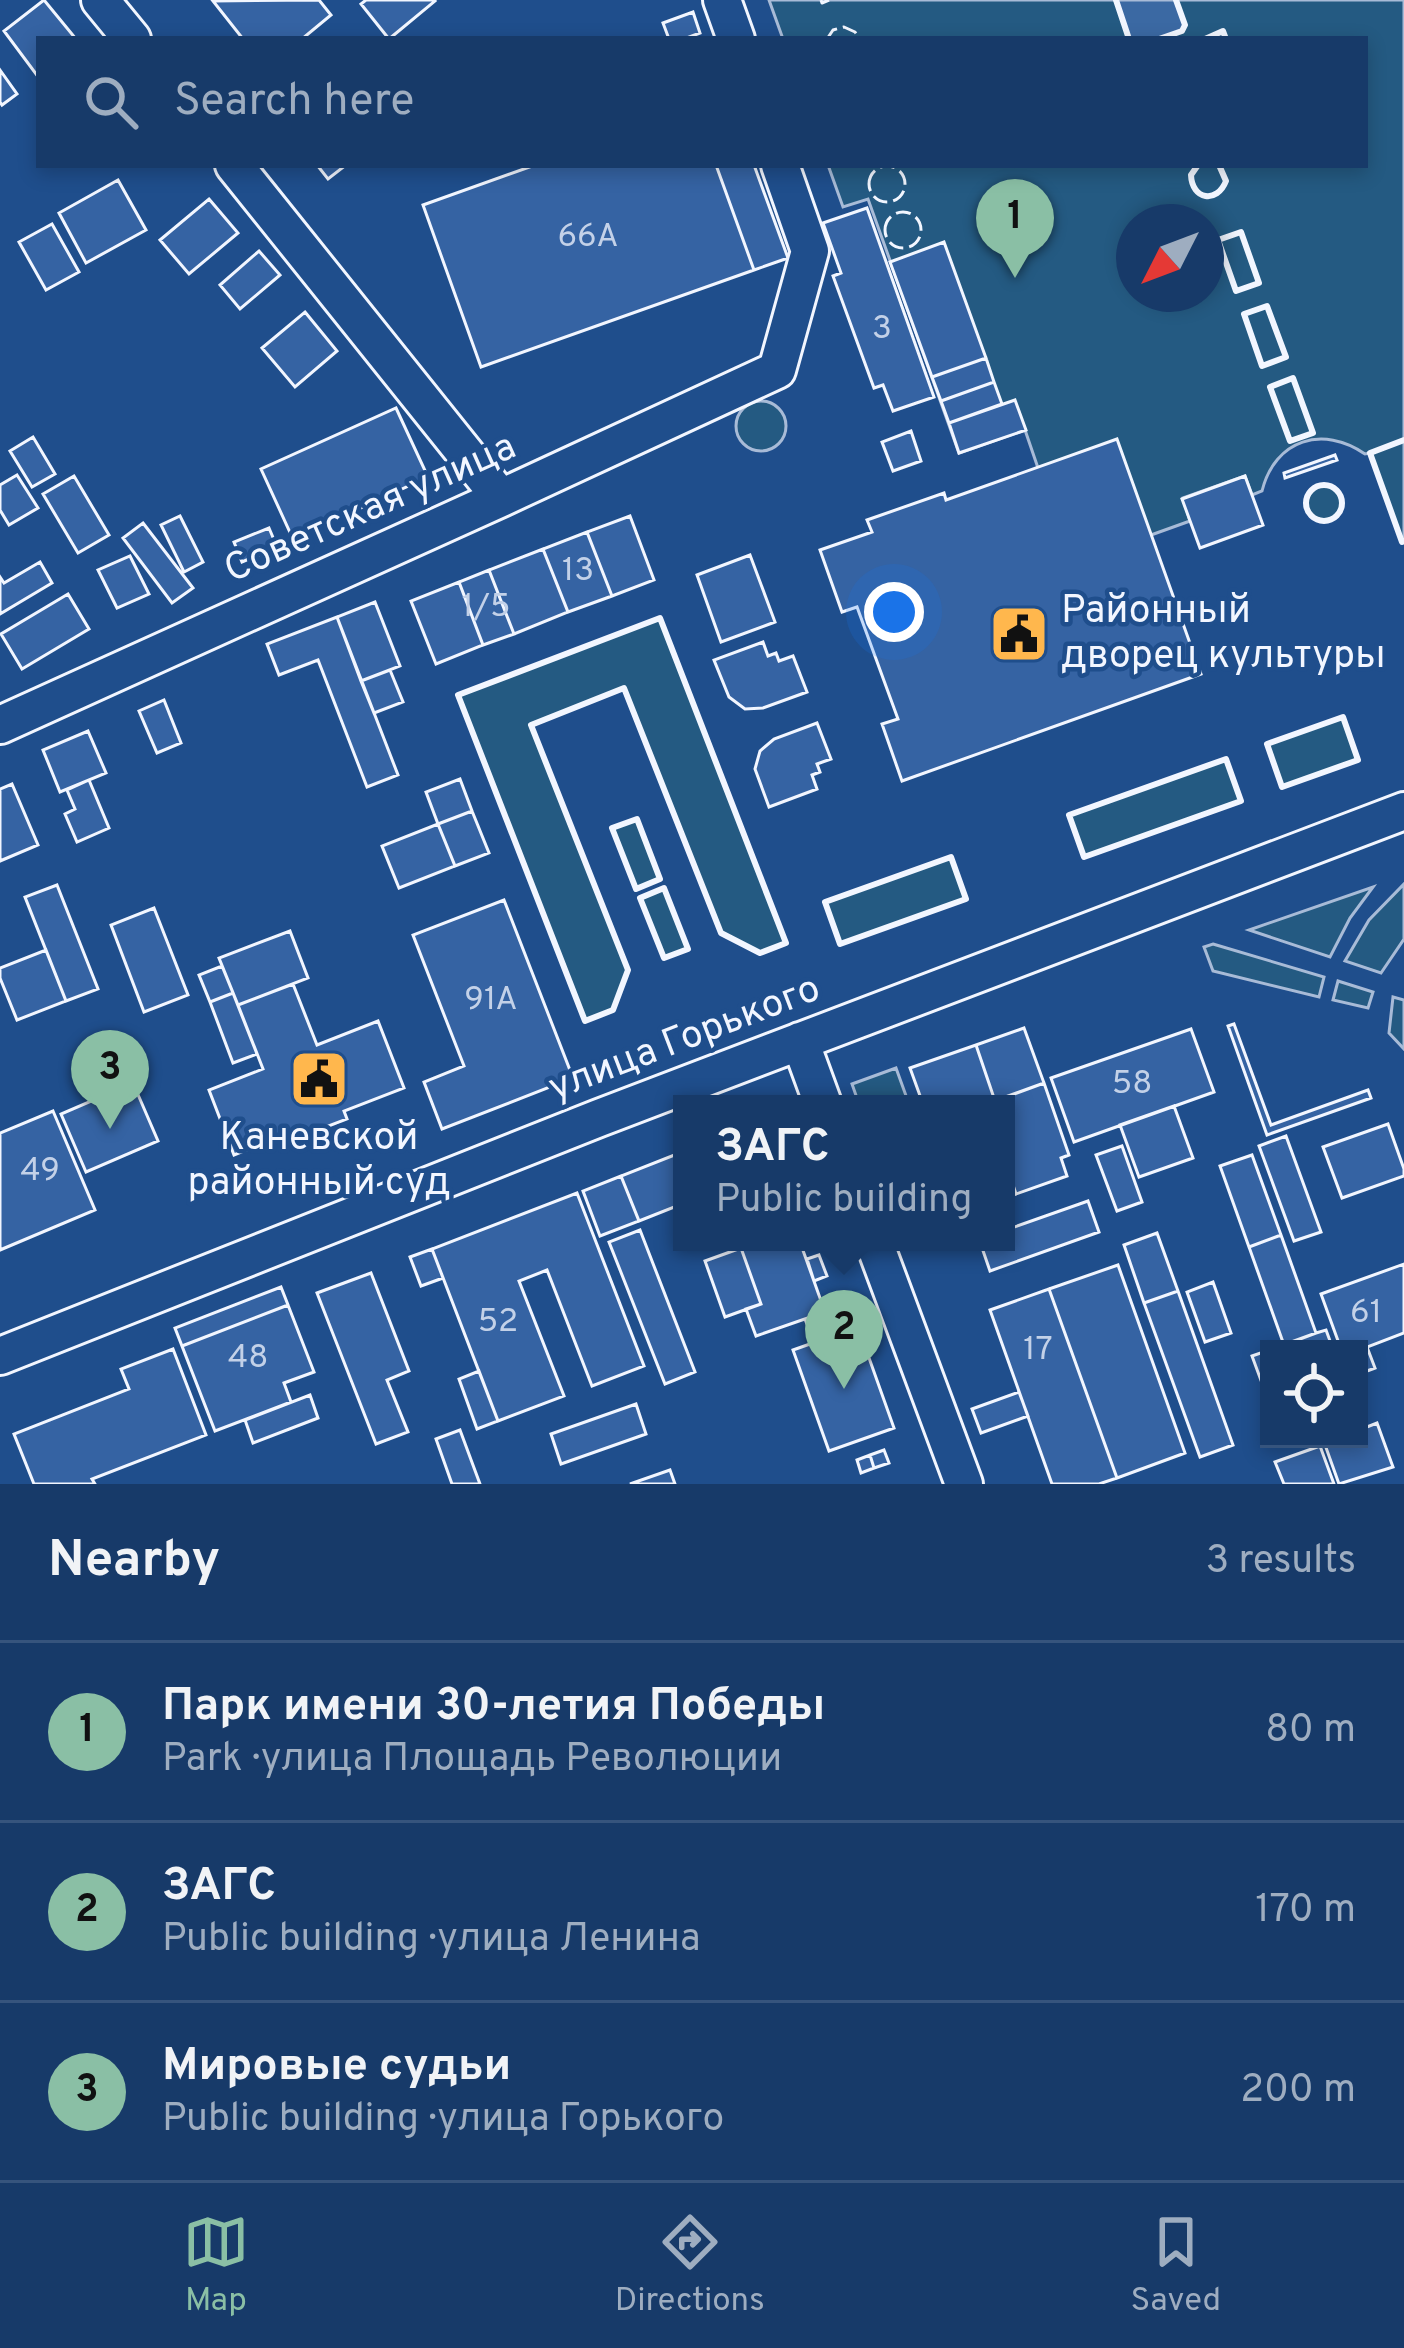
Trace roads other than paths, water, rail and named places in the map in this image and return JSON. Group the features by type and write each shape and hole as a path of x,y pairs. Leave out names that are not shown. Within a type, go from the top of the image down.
{"street":[{"path":"100,0 130,36"},
{"path":"722,0 735,36"},
{"path":"236,168 501,498"},
{"name":"Советская улица","path":"0,725 776,370 810,251 781,168"},
{"name":"улица Горького","path":"0,1357 599,1118 1404,812"},
{"path":"800,1041 820,1095"},
{"path":"877,1251 964,1484"}],"place":[{"name":"Парк имени 30-летия Победы","path":"1015,278"},
{"name":"Районный дворец культуры","path":"1019,634"},
{"name":"Каневской районный суд","path":"319,1079"},
{"name":"Мировые судьи","path":"110,1129"},
{"name":"ЗАГС","path":"844,1389"}]}
